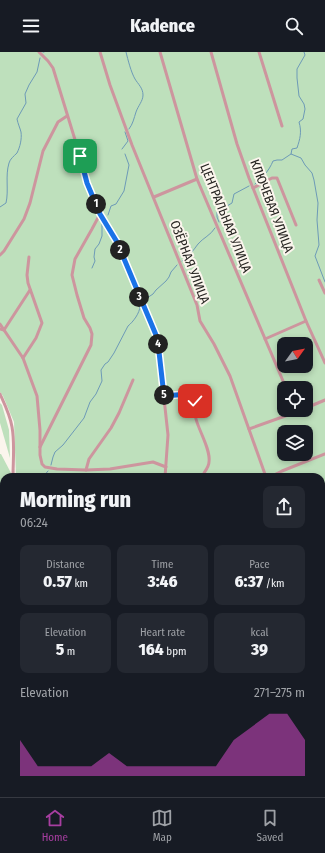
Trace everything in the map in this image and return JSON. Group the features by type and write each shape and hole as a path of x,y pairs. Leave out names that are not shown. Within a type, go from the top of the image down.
{"street":[{"path":"39,52 53,68 87,183 100,214 117,242 156,335 168,436 165,473"},
{"name":"ОЗЁРНАЯ УЛИЦА","path":"100,52 115,100 197,305 200,320 224,364 265,473"},
{"name":"ЦЕНТРАЛЬНАЯ УЛИЦА","path":"160,52 197,179 283,381"},
{"name":"КЛЮЧЕВАЯ УЛИЦА","path":"211,52 237,144 253,188 306,321 325,363"},
{"path":"259,52 282,126"},
{"path":"0,255 24,219 30,203 43,151 58,122 67,116"},
{"path":"253,188 272,178 277,178 296,225"},
{"path":"154,197 197,179"},
{"path":"40,448 91,345 92,334 84,318 72,275 75,259 100,214"},
{"path":"23,358 36,338 42,323 30,290 27,275 29,257"},
{"path":"319,280 325,293"},
{"path":"2,329 30,290"},
{"path":"265,338 306,321"},
{"path":"0,324 23,358 37,396 40,430 40,455 42,464 45,467 86,470 110,469 153,462 166,467"},
{"path":"86,470 89,459 111,428 119,413 133,380"},
{"path":"0,394 8,410 12,428 14,447 13,473"},
{"path":"164,396 188,394 194,397 195,416 198,428 204,439 209,455 209,461 204,473"},
{"path":"313,405 325,400"},
{"path":"249,429 280,417"},
{"path":"278,473 325,454"}],"green space":[{"path":"0,52 325,52 325,473 16,473 14,422 0,392"},
{"path":"0,403 2,405 9,430 10,458 0,423"},
{"path":"0,454 1,454 11,473 0,473"}],"waterway":[{"path":"126,52 132,73 143,93 142,99 129,129"},
{"path":"304,52 305,55 297,69 297,78 299,96 305,109 303,119 299,122 300,138 298,145 297,148 292,149 291,154 301,158 312,173 314,180 318,203 317,220 319,245 315,256 325,282"},
{"path":"0,207 6,203 7,173 9,163 17,153 20,143 21,132 17,119 26,103 25,94 37,72 40,58"},
{"path":"122,149 128,141 125,132"},
{"path":"108,215 111,206 116,204 124,191 129,165 125,154"},
{"path":"255,184 265,174 273,161 282,160 291,154"},
{"path":"219,222 217,212 232,203 234,194 249,186"},
{"path":"92,268 95,261 95,249 102,236 102,223"},
{"path":"182,261 215,228"},
{"path":"144,300 153,294 166,281 177,265"},
{"path":"51,465 55,452 63,445 84,418 90,402 96,394 102,381 101,370 114,353 128,326 136,317 140,306"}],"route":[{"path":"80,156 87,183 100,214 117,242 156,335 164,396 188,394 192,395 195,401"}]}
